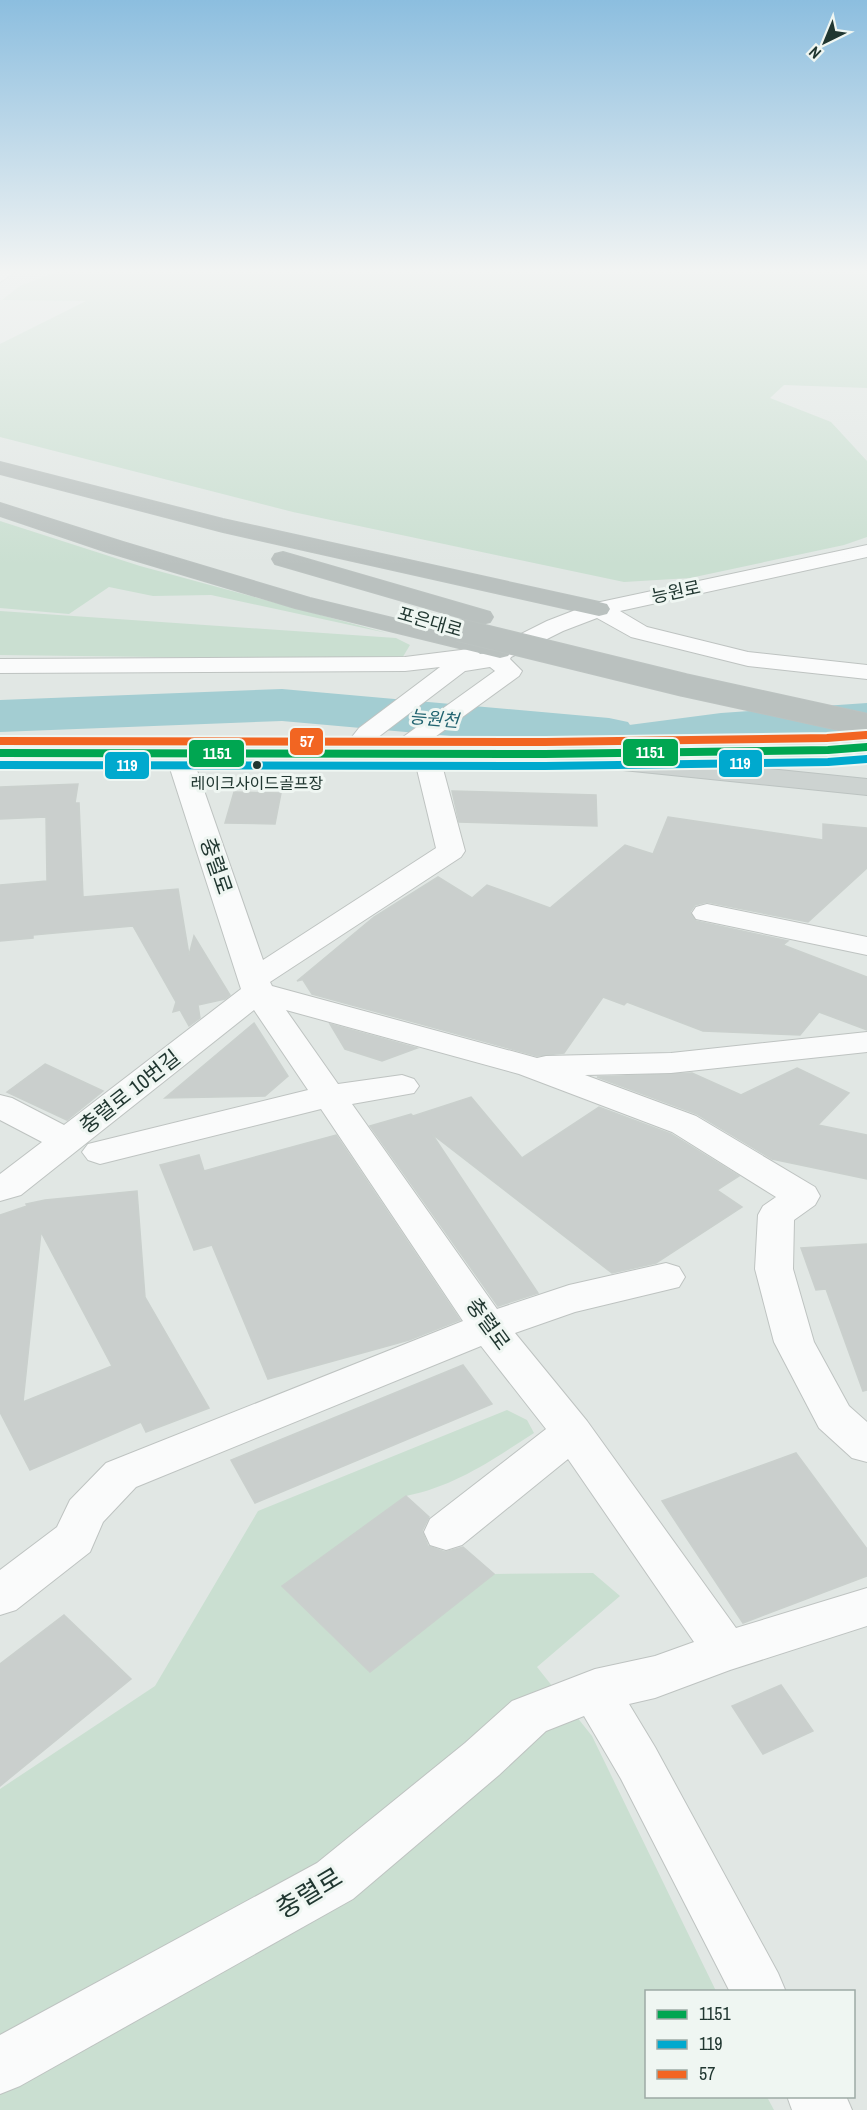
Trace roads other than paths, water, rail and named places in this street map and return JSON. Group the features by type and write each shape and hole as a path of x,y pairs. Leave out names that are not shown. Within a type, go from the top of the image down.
{"highway":[{"path":"0,468 86,492 263,535 401,563 599,609"},
{"name":"포은대로","path":"0,477 483,617 623,653 867,710"},
{"name":"포은대로","path":"0,493 249,571 459,630 684,685 867,725"},
{"path":"0,508 115,547 502,661"},
{"path":"545,754 828,750 867,747"}],"main road":[{"path":"0,753 178,753 361,743 545,754 867,787"}],"street":[{"name":"능원로","path":"361,743 458,665 502,661 555,626 599,609 867,551"},
{"path":"599,609 639,632 748,659 867,672"},
{"path":"0,646 155,651 164,665"},
{"path":"0,666 405,664 502,661"},
{"path":"256,986 451,851 419,748 502,661"},
{"name":"충렬로","path":"178,753 256,986 489,1327 572,1432 726,1651"},
{"path":"707,913 867,946"},
{"path":"256,986 531,1067 684,1124 802,1196 776,1215 774,1269 794,1342 834,1417 867,1446"},
{"name":"충렬로 10번길","path":"4,1188 67,1140 256,986"},
{"path":"531,1067 671,1063 867,1042"},
{"path":"100,1152 329,1096 402,1086"},
{"path":"0,1106 67,1140"},
{"path":"0,1596 74,1539 86,1512 121,1475 489,1327 569,1299 666,1277"},
{"path":"446,1532 572,1432"},
{"name":"충렬로","path":"0,2066 335,1881 482,1759 529,1716 595,1690 655,1677 726,1651 867,1607"},
{"path":"595,1690 638,1763 758,1990"}],"water":[{"path":"867,703 867,737 497,738 528,715 606,728 721,713"}],"waterway":[{"name":"능원천","path":"0,716 282,705 609,734"}],"place":[{"name":"레이크사이드골프장","path":"257,765"}]}
